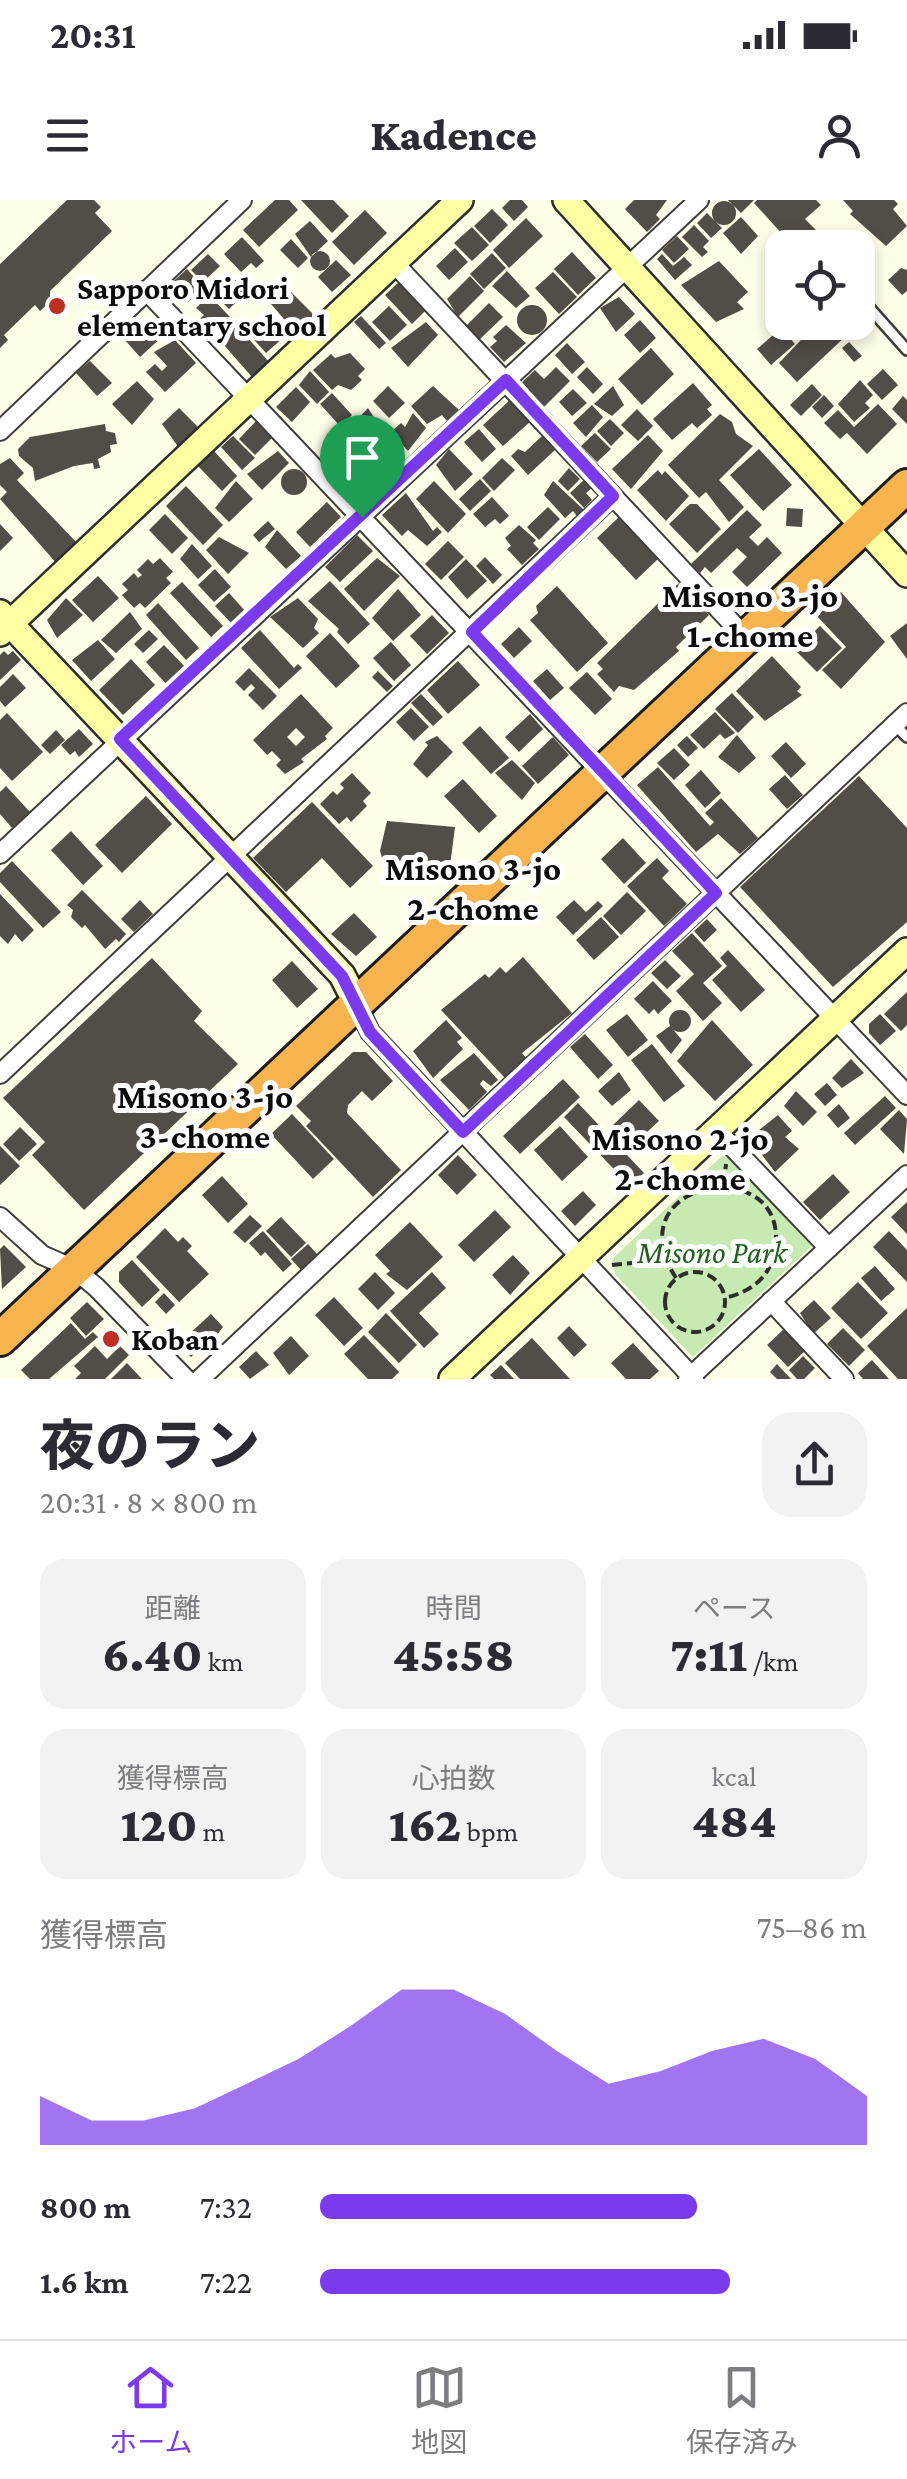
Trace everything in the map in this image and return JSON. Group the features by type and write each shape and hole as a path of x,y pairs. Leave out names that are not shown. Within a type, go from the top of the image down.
{"highway":[{"path":"0,1339 907,486"}],"street":[{"path":"0,431 242,200"},
{"path":"460,200 250,399 3,623 120,739 342,976 370,1032 691,1378 907,1175"},
{"path":"566,200 907,574"},
{"path":"0,854 699,200"},
{"path":"394,263 746,638"},
{"path":"146,290 907,1095"},
{"path":"0,1074 613,496"},
{"path":"200,1379 716,893 903,725"},
{"path":"452,1379 580,1258 721,1142 836,1018 907,951"},
{"path":"721,1142 829,1248"},
{"path":"0,1217 42,1256 74,1269 186,1379"},
{"path":"771,1301 844,1379"}],"lane":[{"path":"875,314 907,350"}],"path":[{"path":"721,1142 724,1185"},
{"path":"676,1278 664,1252 666,1223 683,1198 695,1190 724,1185 757,1200 775,1232 770,1268 758,1283 725,1298 715,1324 698,1332 680,1328 665,1305 676,1278 690,1272 705,1274 718,1283 725,1298"},
{"path":"608,1265 651,1261 664,1252"}],"green space":[{"name":"Misono Park","path":"722,1156 733,1157 812,1246 693,1357 615,1274 612,1259"}],"building":[{"path":"67,200 94,200 101,207 95,213 112,231 50,291 50,302 40,311 35,305 4,335 8,340 0,348 0,264"},
{"path":"275,200 289,200 298,210 259,247 243,230"},
{"path":"301,200 333,200 349,216 332,233"},
{"path":"510,200 522,200 528,207 514,221 502,208"},
{"path":"634,200 667,200 656,215 660,219 647,232 625,209"},
{"path":"728,200 754,200 741,213"},
{"path":"816,200 821,205 805,219 816,230 778,230 754,203"},
{"path":"843,200 894,200 898,204 893,209 907,226 886,246 875,236 875,230 868,230 850,214 853,211"},
{"path":"724,201 736,213 724,225 712,213"},
{"path":"492,209 508,225 490,243 474,226"},
{"path":"365,210 387,233 354,265 332,242"},
{"path":"707,213 722,228 711,238 697,223"},
{"path":"741,217 758,236 741,254 723,233"},
{"path":"526,218 543,236 509,268 493,250"},
{"path":"310,221 328,241 311,257 295,234"},
{"path":"694,225 709,241 703,247 708,252 702,257 682,237"},
{"path":"472,227 489,245 472,261 454,243"},
{"path":"677,236 689,249 674,263 662,250"},
{"path":"242,237 264,261 256,268 251,263 241,272 224,254"},
{"path":"291,239 308,258 298,268 280,250"},
{"path":"455,248 468,262 449,280 436,266"},
{"path":"320,251 330,261 320,271 310,261"},
{"path":"572,252 596,278 578,295 554,269"},
{"path":"492,253 506,268 484,289 470,274"},
{"path":"208,254 220,266 203,282 191,270"},
{"path":"662,254 673,266 684,257 692,265 675,280 657,259"},
{"path":"336,260 351,275 332,292 318,277"},
{"path":"719,261 748,292 737,302 744,309 716,322 681,285"},
{"path":"901,268 907,270 907,291 902,295 888,280"},
{"path":"187,269 204,288 188,302 182,296 177,300 166,288"},
{"path":"507,271 530,296 516,308 492,286"},
{"path":"553,272 577,297 559,314 535,288"},
{"path":"230,274 247,292 229,309 211,291"},
{"path":"470,276 484,291 458,317 447,299"},
{"path":"399,282 426,310 412,324 385,295"},
{"path":"287,288 314,315 296,333 271,304"},
{"path":"209,295 230,317 213,335 198,320 204,315 196,308"},
{"path":"619,297 635,314 616,332 600,308"},
{"path":"489,303 503,317 479,340 466,326"},
{"path":"532,305 543,309 547,320 543,331 532,335 521,331 517,320 521,309"},
{"path":"389,306 407,325 390,341 372,322"},
{"path":"361,316 386,343 379,349 354,322"},
{"path":"264,317 283,338 266,353 247,332"},
{"path":"146,319 163,336 140,357 124,339"},
{"path":"640,320 656,338 640,353 624,335"},
{"path":"233,321 269,362 252,377 216,336"},
{"path":"426,322 438,335 408,367 391,348"},
{"path":"506,325 526,343 504,362 490,347 497,341 493,337"},
{"path":"175,340 196,363 165,392 146,372 155,364 162,371 167,366 154,352"},
{"path":"767,340 792,340 795,344 771,365 757,349"},
{"path":"801,340 842,340 797,382 779,363"},
{"path":"849,342 862,356 854,362 842,348"},
{"path":"567,343 585,362 572,374 555,355"},
{"path":"651,348 674,374 642,405 618,379"},
{"path":"350,353 365,369 358,376 362,380 351,390 338,385 332,390 313,370 331,354 335,358"},
{"path":"90,361 112,383 97,396 76,373"},
{"path":"556,367 570,381 543,408 522,382 535,370 544,379"},
{"path":"587,367 603,384 593,394 577,377"},
{"path":"883,369 898,385 882,400 867,384"},
{"path":"310,371 329,392 317,404 299,385"},
{"path":"860,380 873,395 865,403 870,408 854,422 838,404"},
{"path":"137,381 154,399 132,425 112,404"},
{"path":"693,383 712,405 707,409 712,415 697,428 692,423 672,440 653,419"},
{"path":"812,384 822,395 801,416 790,405"},
{"path":"388,386 405,403 389,418 373,401"},
{"path":"433,386 459,410 447,421 442,415 427,424 411,406"},
{"path":"613,386 624,405 612,416 594,404"},
{"path":"296,387 310,402 292,422 276,407"},
{"path":"573,389 587,403 572,416 559,402"},
{"path":"332,393 352,415 340,426 320,404"},
{"path":"824,395 834,406 822,418 812,407"},
{"path":"903,396 907,400 907,424 892,409"},
{"path":"511,399 531,421 503,446 483,425"},
{"path":"878,404 897,424 867,454 847,433 840,439 824,423 838,410 854,427"},
{"path":"592,405 603,417 586,437 573,423"},
{"path":"179,408 199,428 179,448 162,424"},
{"path":"368,408 378,424 365,437 352,425"},
{"path":"637,409 653,426 638,441 621,425"},
{"path":"413,413 426,428 408,451 391,432 401,423 405,427"},
{"path":"720,414 732,422 736,434 753,446 719,480 744,507 729,522 706,492 699,498 668,465"},
{"path":"610,419 624,433 611,446 597,431"},
{"path":"256,421 272,438 255,455 239,439"},
{"path":"105,424 106,431 115,433 117,444 110,445 111,452 98,459 100,468 94,469 93,463 74,466 35,481 33,468 19,456 18,449 30,437"},
{"path":"479,429 496,449 482,462 464,442"},
{"path":"595,433 611,449 597,462 581,446"},
{"path":"648,435 663,451 631,489 612,469"},
{"path":"233,436 255,458 242,470 221,447"},
{"path":"542,436 555,450 528,475 511,456 518,449 525,452"},
{"path":"354,439 370,461 360,470 368,478 351,489 336,469 351,455 345,448"},
{"path":"387,444 402,459 390,470 376,455"},
{"path":"449,449 473,474 455,491 436,465"},
{"path":"759,449 792,485 763,511 730,475"},
{"path":"214,451 237,476 222,491 198,466"},
{"path":"278,451 289,463 262,490 247,474"},
{"path":"10,458 24,473 17,480 79,545 58,565 0,499 7,492 0,485 0,464"},
{"path":"502,458 515,470 494,491 482,478"},
{"path":"569,468 580,479 568,491 558,481"},
{"path":"294,469 303,473 307,482 303,491 294,495 285,491 281,482 285,473"},
{"path":"658,470 662,475 665,471 689,496 666,521 637,490"},
{"path":"480,479 491,491 470,511 459,499"},
{"path":"584,480 592,488 586,493 592,500 584,508 570,493"},
{"path":"236,481 253,499 229,522 215,508"},
{"path":"434,481 466,514 448,533 416,499"},
{"path":"553,481 584,510 577,516 573,511 565,518 544,495"},
{"path":"186,486 223,525 203,545 166,506"},
{"path":"406,493 433,531 437,527 442,532 427,546 408,530 402,536 382,515"},
{"path":"492,497 509,516 500,524 495,519 485,527 473,514"},
{"path":"327,502 341,517 310,547 296,532"},
{"path":"690,504 697,504 721,529 697,553 669,524"},
{"path":"548,507 560,519 539,540 527,527"},
{"path":"787,508 803,509 802,527 786,526"},
{"path":"747,510 762,525 749,537 758,546 767,537 782,553 747,587 732,572 747,557 737,548 711,573 705,567 700,573 691,564"},
{"path":"165,514 188,538 172,554 149,530"},
{"path":"619,517 658,559 636,580 597,538"},
{"path":"268,521 275,529 259,542 253,535"},
{"path":"0,524 13,538 0,551"},
{"path":"519,525 536,540 533,543 539,549 522,565 507,549 511,546 505,538"},
{"path":"277,530 301,556 286,569 265,547"},
{"path":"357,535 373,551 340,582 325,567"},
{"path":"219,537 249,553 228,574 206,550"},
{"path":"448,541 464,557 441,580 425,564"},
{"path":"192,544 212,566 198,579 180,559"},
{"path":"485,557 502,575 493,584 476,566"},
{"path":"160,558 173,572 166,578 171,583 145,608 140,603 134,608 122,595 128,590 122,584 134,573 138,578 142,575 137,570 148,559 153,564"},
{"path":"377,558 400,576 364,611 344,589"},
{"path":"466,559 487,581 467,599 448,577"},
{"path":"215,569 231,587 214,602 198,585"},
{"path":"98,576 119,598 93,622 72,600"},
{"path":"330,581 370,624 348,644 337,632 339,629 308,601"},
{"path":"182,582 223,626 211,637 170,593"},
{"path":"679,583 709,615 676,647 679,651 634,690 619,686 614,692 597,674 603,669 597,663"},
{"path":"557,586 608,643 577,672 530,620 538,613 536,606"},
{"path":"398,589 421,615 393,641 372,618"},
{"path":"841,592 885,642 841,689 822,670 846,647 817,616"},
{"path":"229,593 246,612 232,624 215,606"},
{"path":"66,598 83,615 57,638 47,620"},
{"path":"298,598 318,619 314,628 319,633 303,648 270,617"},
{"path":"158,603 199,648 186,660 146,615"},
{"path":"130,612 142,629 116,653 101,640"},
{"path":"432,615 449,633 427,654 410,636"},
{"path":"907,623 907,659 890,636"},
{"path":"820,626 842,648 817,672 795,650"},
{"path":"519,627 532,641 514,658 501,644"},
{"path":"149,630 158,639 143,653 134,644"},
{"path":"260,630 294,668 298,664 302,668 279,689 241,648"},
{"path":"330,633 360,666 336,688 306,656"},
{"path":"98,640 115,659 91,681 72,660"},
{"path":"391,642 411,665 394,681 373,658"},
{"path":"164,645 187,669 168,686 146,662"},
{"path":"4,651 8,655 13,651 21,660 0,680 0,655"},
{"path":"772,656 801,687 797,691 802,695 765,721 736,691"},
{"path":"131,659 155,685 123,715 99,690"},
{"path":"458,661 480,685 448,714 427,690"},
{"path":"249,668 277,696 263,710 248,695 255,688 251,684 244,691 235,682"},
{"path":"547,669 564,688 550,700 533,681"},
{"path":"378,671 393,686 387,692 372,677"},
{"path":"587,672 612,699 595,715 569,688"},
{"path":"13,674 26,688 5,707 0,701 0,687"},
{"path":"732,693 754,717 738,733 715,709"},
{"path":"301,694 333,728 325,736 327,739 301,759 304,762 285,774 276,765 281,760 272,751 267,755 253,740","holes":["296,728 305,737 296,746 287,737"]},
{"path":"421,694 443,717 433,726 411,703"},
{"path":"411,708 429,727 414,741 396,722"},
{"path":"715,712 735,733 725,739 720,734 704,749 690,735"},
{"path":"7,713 43,752 12,781 0,768 0,720"},
{"path":"530,714 543,729 519,752 505,737"},
{"path":"480,726 509,758 491,774 462,743"},
{"path":"79,729 93,744 79,757 75,751 70,755 61,745"},
{"path":"56,730 65,740 50,754 41,745"},
{"path":"737,735 756,758 739,773 718,757"},
{"path":"437,736 453,752 427,778 413,764 428,745 425,742"},
{"path":"687,736 698,748 688,757 677,745"},
{"path":"553,737 569,755 538,784 522,766"},
{"path":"786,742 806,764 791,778 771,756"},
{"path":"674,748 690,765 674,780 657,763"},
{"path":"512,760 535,783 522,800 495,773"},
{"path":"658,767 710,826 714,822 705,813 721,798 758,838 740,854 718,834 696,852 637,785"},
{"path":"701,770 721,793 705,808 685,785"},
{"path":"352,773 371,793 363,801 367,806 351,822 347,817 339,824 320,804 333,791 337,795 344,788 340,784"},
{"path":"785,775 803,795 787,809 769,789"},
{"path":"859,776 907,828 907,922 833,987 740,887"},
{"path":"463,779 497,816 479,833 444,796"},
{"path":"6,786 30,812 12,828 0,814 0,792"},
{"path":"146,796 172,824 122,873 95,845"},
{"path":"312,802 373,866 350,888 322,858 286,892 253,858"},
{"path":"387,821 455,827 450,866 383,861 380,851"},
{"path":"71,831 103,866 83,885 51,850"},
{"path":"623,838 646,863 624,884 601,859"},
{"path":"657,858 669,871 662,878 687,904 664,926 627,886"},
{"path":"12,861 61,912 43,928 0,882 0,873"},
{"path":"82,890 126,934 119,942 116,939 105,949 85,925 82,928 71,917 73,910 67,905"},
{"path":"627,892 646,911 621,935 603,916"},
{"path":"0,894 34,930 22,942 15,934 8,944 0,936"},
{"path":"140,900 153,914 134,932 121,919"},
{"path":"574,900 586,912 598,901 603,906 573,935 556,917"},
{"path":"354,913 377,937 356,956 331,934"},
{"path":"601,917 619,937 594,960 576,940"},
{"path":"707,919 717,930 704,942 694,931"},
{"path":"692,933 722,966 703,983 722,1003 703,1021 676,991 694,974 672,951"},
{"path":"728,950 765,990 741,1012 712,980 727,966 720,958"},
{"path":"523,957 572,1013 522,1053 526,1058 505,1078 441,1010 485,974 489,978 500,967 506,973"},
{"path":"152,958 202,1011 194,1021 238,1064 84,1210 32,1155 45,1142 3,1098"},
{"path":"665,960 681,976 667,989 651,973"},
{"path":"292,961 318,989 297,1008 272,980"},
{"path":"653,981 672,1001 658,1014 654,1009 649,1014 634,999"},
{"path":"907,992 907,1025 901,1031 884,1014"},
{"path":"680,1010 688,1013 688,1029 680,1032 672,1029 669,1021 672,1013"},
{"path":"627,1014 648,1040 628,1057 606,1030"},
{"path":"880,1014 896,1031 880,1045 869,1033 869,1024"},
{"path":"446,1020 462,1038 457,1042 463,1049 433,1078 413,1051"},
{"path":"712,1020 753,1065 715,1101 677,1061"},
{"path":"670,1026 682,1040 671,1054 656,1036"},
{"path":"585,1034 613,1065 598,1079 570,1047"},
{"path":"652,1044 685,1086 664,1102 631,1060"},
{"path":"353,1052 366,1052 393,1081 372,1101 362,1091 348,1105 347,1113 401,1170 373,1197 306,1126 311,1121 296,1106"},
{"path":"474,1053 498,1080 491,1086 483,1080 480,1084 487,1092 469,1110 440,1080"},
{"path":"851,1059 864,1073 842,1088 832,1078"},
{"path":"619,1072 631,1090 612,1106 598,1091"},
{"path":"563,1079 580,1097 520,1154 503,1136"},
{"path":"827,1083 837,1095 825,1106 814,1094"},
{"path":"796,1091 817,1112 803,1126 784,1106"},
{"path":"885,1096 896,1108 855,1145 844,1133"},
{"path":"639,1100 659,1121 633,1145 613,1125"},
{"path":"578,1103 644,1173 630,1186 564,1117"},
{"path":"839,1104 850,1118 838,1128 827,1115"},
{"path":"899,1110 907,1119 904,1154 880,1129"},
{"path":"292,1114 334,1159 313,1179 271,1134"},
{"path":"778,1115 792,1131 785,1137 799,1149 775,1172 749,1138"},
{"path":"560,1126 588,1157 562,1181 534,1150"},
{"path":"20,1127 37,1144 19,1161 3,1144"},
{"path":"0,1146 20,1166 0,1185"},
{"path":"458,1155 477,1175 457,1195 438,1175"},
{"path":"833,1174 850,1192 820,1220 803,1202"},
{"path":"222,1176 248,1204 228,1223 202,1195"},
{"path":"583,1191 596,1205 575,1226 561,1211"},
{"path":"907,1202 907,1234 891,1217"},
{"path":"495,1210 511,1227 474,1262 458,1245"},
{"path":"250,1215 262,1226 245,1243 233,1232"},
{"path":"281,1217 306,1243 291,1257 266,1231"},
{"path":"410,1222 443,1257 407,1290 386,1274 390,1271 375,1255"},
{"path":"165,1228 178,1242 183,1237 192,1246 187,1251 209,1274 179,1302 136,1257"},
{"path":"263,1231 292,1264 283,1272 265,1252 261,1256 249,1243"},
{"path":"889,1231 907,1250 907,1282 873,1247"},
{"path":"308,1244 317,1254 301,1270 291,1259"},
{"path":"4,1245 26,1267 2,1289 0,1249"},
{"path":"513,1255 530,1273 510,1295 492,1275"},
{"path":"132,1260 160,1290 142,1307 119,1282 119,1272"},
{"path":"875,1266 895,1289 881,1301 861,1278"},
{"path":"375,1272 395,1293 378,1310 358,1289"},
{"path":"432,1272 446,1288 419,1313 439,1334 424,1348 390,1311"},
{"path":"858,1282 888,1313 861,1339 831,1308"},
{"path":"164,1293 175,1305 166,1314 155,1302"},
{"path":"334,1297 363,1328 344,1346 315,1315"},
{"path":"814,1300 831,1318 813,1334 800,1313"},
{"path":"87,1302 104,1319 86,1336 70,1318"},
{"path":"907,1308 907,1379 898,1379 867,1346"},
{"path":"386,1313 417,1345 399,1363 368,1332"},
{"path":"211,1314 223,1327 207,1348 204,1345 191,1357 178,1344"},
{"path":"71,1323 85,1339 93,1332 98,1337 49,1379 30,1379 21,1370"},
{"path":"569,1326 587,1345 574,1357 557,1338"},
{"path":"112,1328 122,1339 111,1350 101,1339"},
{"path":"785,1328 806,1350 788,1367 767,1345"},
{"path":"843,1328 865,1350 849,1366 827,1344"},
{"path":"364,1335 399,1372 392,1379 368,1379 344,1354"},
{"path":"291,1336 309,1356 289,1375 273,1353"},
{"path":"532,1338 570,1379 520,1379 505,1363"},
{"path":"633,1343 659,1371 650,1379 626,1379 611,1363"},
{"path":"95,1346 107,1359 120,1346 129,1355 105,1379 75,1379 81,1373 74,1366"},
{"path":"256,1351 269,1365 250,1379 239,1367"},
{"path":"803,1356 815,1368 804,1379 797,1379 789,1370"},
{"path":"872,1360 889,1379 863,1379 858,1373"},
{"path":"127,1363 142,1379 111,1379"},
{"path":"777,1364 791,1379 777,1379 770,1372"},
{"path":"501,1365 514,1379 494,1379 490,1375"}],"place":[{"name":"Sapporo Midori elementary school","path":"57,306"},
{"name":"Koban","path":"111,1339"}],"district":[{"name":"Misono 3-jo 1-chome","path":"750,615"},
{"name":"Misono 3-jo 2-chome","path":"473,888"},
{"name":"Misono 3-jo 3-chome","path":"205,1116"},
{"name":"Misono 2-jo 2-chome","path":"680,1158"}],"route":[{"path":"506,380 613,496 472,632 716,893 463,1132 370,1032 342,976 120,739 362,517 506,380"}]}
